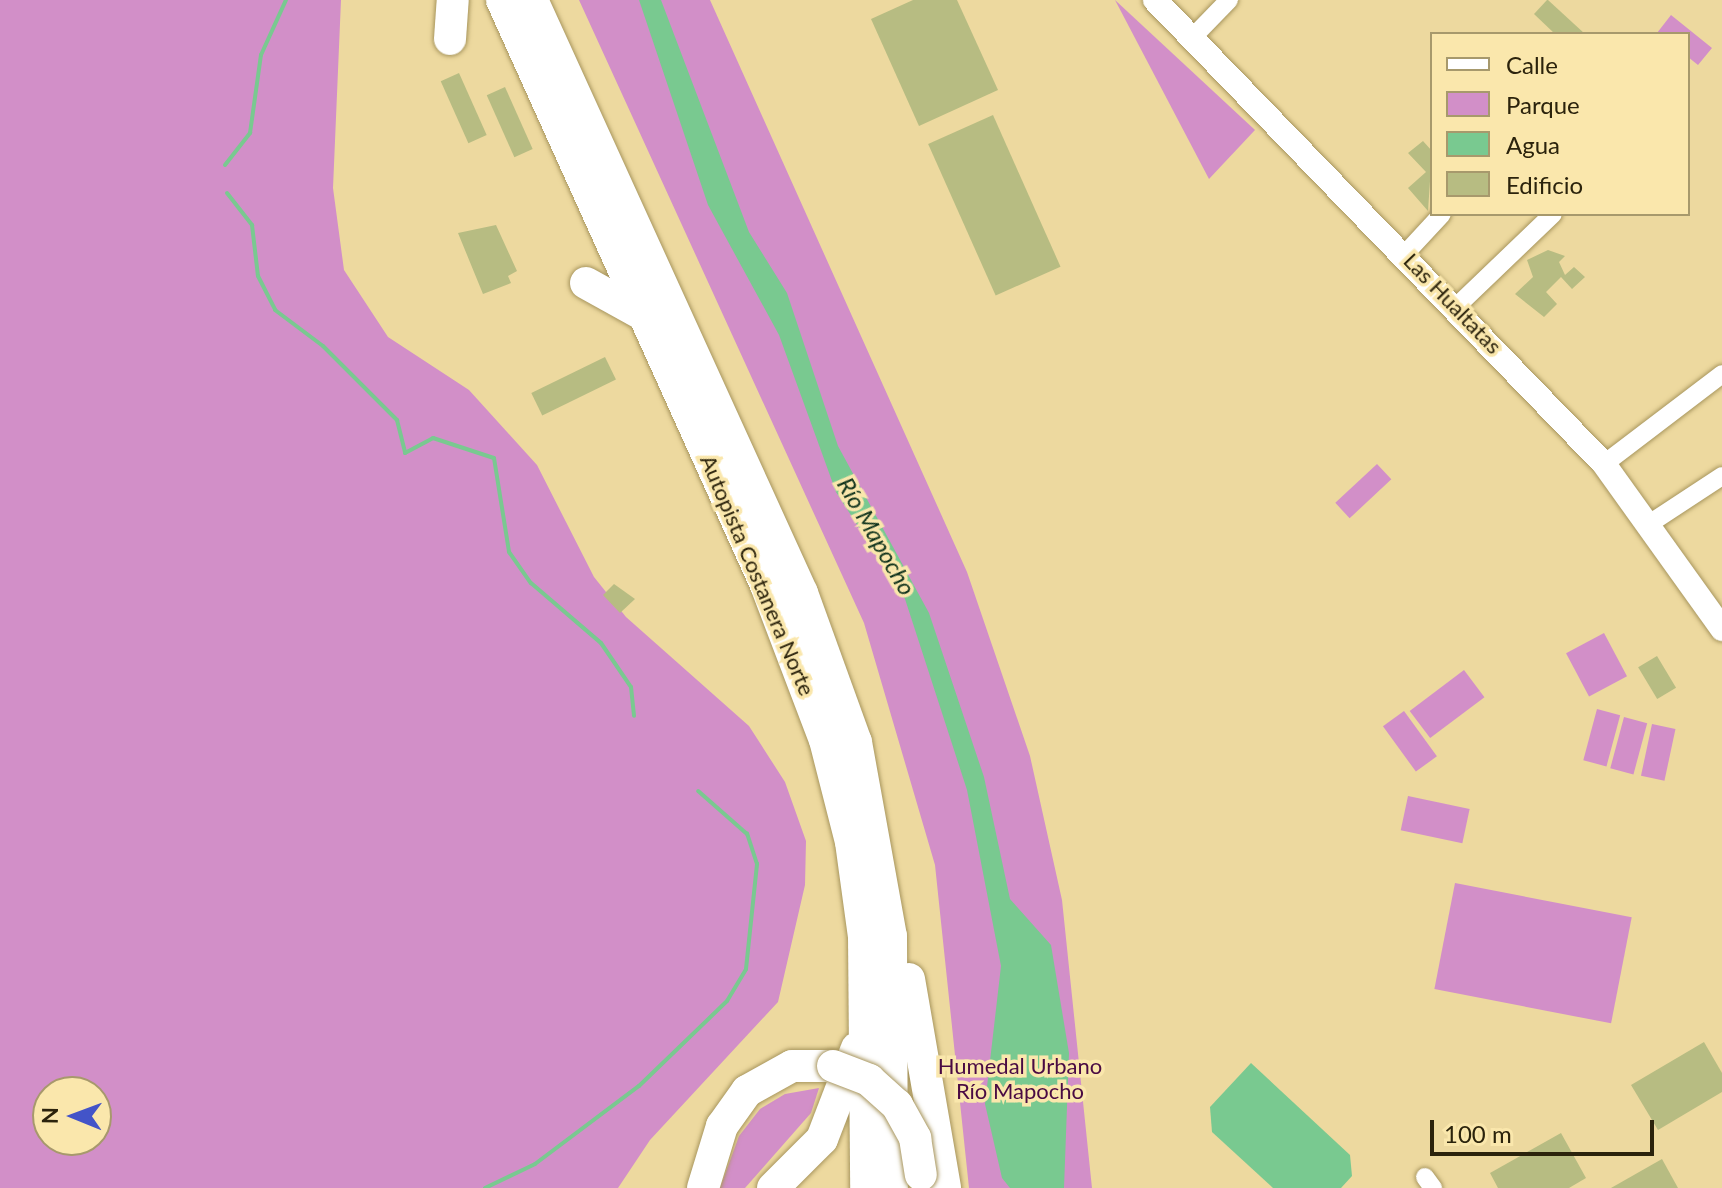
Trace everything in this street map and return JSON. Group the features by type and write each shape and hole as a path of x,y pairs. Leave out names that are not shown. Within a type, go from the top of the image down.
{"highway":[{"path":"450,39 453,0"},
{"name":"Autopista Costanera Norte","path":"502,0 766,585 825,740 857,872 866,1006 866,1188"},
{"name":"Autopista Costanera Norte","path":"532,0 823,643 867,783 888,905 920,1185"},
{"path":"586,283 621,297 647,320"},
{"path":"888,905 930,1074 920,1185"},
{"path":"773,1188 828,1128 866,1006"},
{"path":"703,1188 722,1126 747,1091 792,1066 833,1066 869,1080 897,1105 915,1138 920,1185"},
{"path":"853,1188 867,1091"}],"street":[{"name":"Las Hualtatas","path":"1155,0 1405,254 1604,464 1721,623"},
{"path":"1192,38 1229,0"},
{"path":"1405,254 1440,216"},
{"path":"1456,307 1551,216"},
{"path":"1604,464 1722,374"},
{"path":"1649,524 1722,476"}],"green space":[{"path":"0,0 341,0 333,188 344,270 388,337 469,390 537,465 594,577 626,617 749,726 785,782 806,841 805,885 778,1002 650,1140 618,1188 0,1188"},
{"name":"Humedal Urbano Río Mapocho","path":"579,0 710,0 967,572 1030,756 1062,900 1092,1188 969,1188 935,865 864,623"},
{"path":"1115,0 1255,130 1209,179"},
{"path":"1671,15 1712,48 1698,65 1690,59 1690,32 1658,32"},
{"path":"1377,464 1391,479 1350,518 1335,503"},
{"path":"1604,633 1627,676 1589,696 1566,653"},
{"path":"1464,670 1484,697 1430,738 1410,711"},
{"path":"1597,709 1620,715 1606,766 1583,760"},
{"path":"1404,711 1437,756 1416,772 1383,726"},
{"path":"1624,717 1647,723 1633,774 1610,768"},
{"path":"1652,724 1675,729 1664,781 1641,776"},
{"path":"1408,796 1470,809 1462,843 1401,830"},
{"path":"1455,883 1632,917 1611,1023 1434,989"},
{"path":"819,1088 811,1113 745,1188 720,1188 739,1136 760,1109 785,1094"}],"water":[{"name":"Río Mapocho","path":"639,0 661,0 749,232 787,293 838,446 929,613 984,777 1010,899 1051,945 1069,1053 1064,1188 1010,1188 1002,1178 985,1104 1001,966 967,790 905,599 836,492 779,335 708,205"},
{"path":"1251,1063 1350,1155 1352,1176 1341,1188 1273,1188 1212,1132 1210,1107"}],"building":[{"path":"913,0 957,0 998,90 919,126 871,19"},
{"path":"1548,0 1583,32 1553,32 1534,14"},
{"path":"459,73 487,135 468,143 441,81"},
{"path":"505,87 533,149 514,157 487,95"},
{"path":"993,115 1061,267 996,296 928,144"},
{"path":"1423,141 1430,149 1428,211 1408,188 1426,172 1408,153"},
{"path":"496,225 517,271 508,276 511,283 483,294 458,233"},
{"path":"1548,250 1565,256 1559,262 1565,275 1574,267 1585,277 1572,289 1561,277 1546,292 1557,304 1544,317 1515,294 1533,277 1527,260"},
{"path":"605,357 616,379 542,415 531,393"},
{"path":"614,584 635,599 620,613 603,595"},
{"path":"1657,656 1676,688 1657,699 1638,667"},
{"path":"1704,1042 1722,1073 1722,1092 1658,1130 1631,1085"},
{"path":"1561,1133 1586,1178 1569,1188 1498,1188 1490,1173"},
{"path":"1662,1159 1678,1188 1611,1188"}],"waterway":[{"path":"225,165 250,133 261,55 286,0"},
{"path":"227,193 252,225 258,276 275,310 323,346 397,420 405,453 433,438 494,458 509,552 531,583 601,643 631,687 634,716"},
{"path":"485,1188 535,1164 639,1086 727,1001 746,969 757,864 747,834 698,791"}]}
